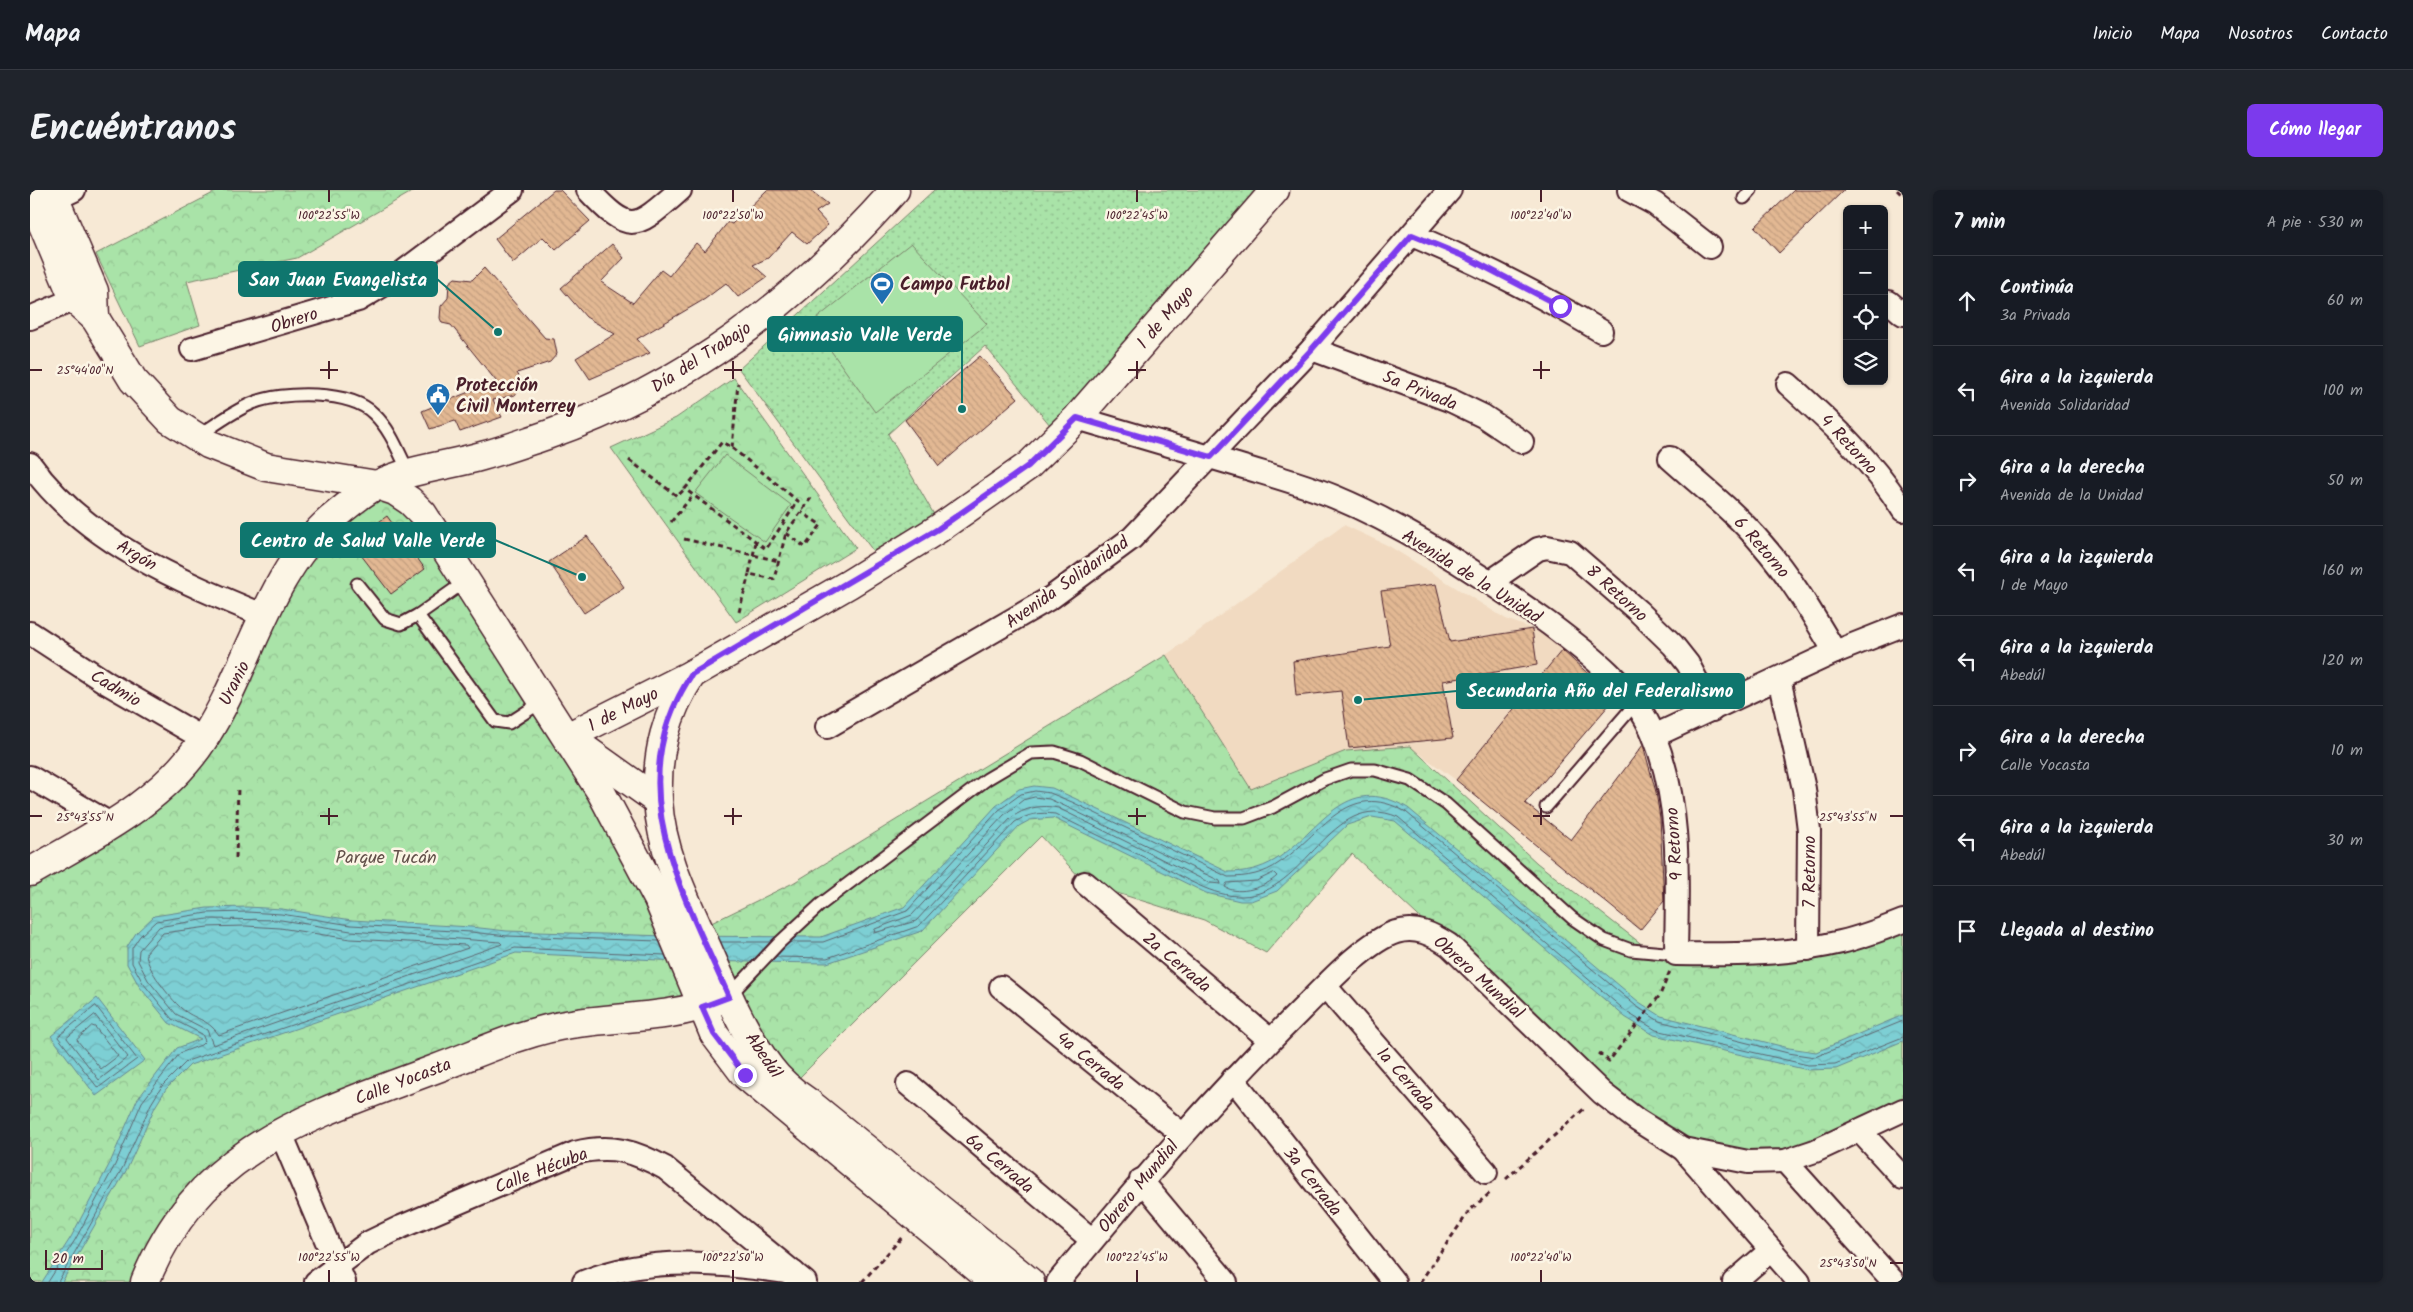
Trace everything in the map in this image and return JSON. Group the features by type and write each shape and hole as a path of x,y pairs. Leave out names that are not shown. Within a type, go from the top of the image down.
{"street":[{"name":"Obrero","path":"192,349 358,300 395,278 512,190"},
{"path":"588,190 611,214 627,222 647,218 680,190"},
{"name":"Día del Trabajo","path":"409,473 482,456 549,434 612,409 674,379 727,344 785,300 838,251 895,190"},
{"name":"1 de Mayo","path":"567,738 692,674 857,579 983,499 1028,466 1077,418 1276,190"},
{"name":"Avenida Solidaridad","path":"827,727 1000,628 1091,570 1132,538 1312,349 1450,190"},
{"path":"1629,190 1655,204 1710,247"},
{"path":"30,318 84,295 52,193"},
{"path":"1412,235 1468,258 1520,284 1601,331"},
{"name":"Abedúl","path":"84,295 95,318 133,380 156,408 196,438 234,456 266,467 377,485 395,491 410,501 423,514 601,792 658,899 714,1034 745,1075 994,1282"},
{"name":"5a Privada","path":"1312,349 1452,401 1483,416 1522,442"},
{"name":"4 Retorno","path":"1788,384 1844,434 1868,462 1903,510"},
{"name":"Avenida de la Unidad","path":"1077,418 1211,457 1334,497 1388,523 1490,582 1570,640 1604,668 1636,703 1654,736"},
{"name":"6 Retorno","path":"1670,458 1734,514 1762,544 1805,602 1835,652"},
{"name":"Argón","path":"30,464 78,515 127,550 192,586 265,616"},
{"name":"Uranio","path":"30,872 112,824 150,799 179,770 204,739 244,666 281,581 312,538 352,502 377,485 409,473"},
{"name":"8 Retorno","path":"1490,582 1538,549 1548,547 1570,552 1598,574 1673,645 1700,684 1712,710"},
{"path":"1654,736 1835,652 1901,632"},
{"name":"Cadmio","path":"30,633 107,683 204,739"},
{"name":"Abedúl","path":"692,674 678,694 663,733 658,767 658,801 664,837 680,886 729,997 769,1068 788,1089 1030,1282"},
{"name":"7 Retorno","path":"1778,679 1802,782 1807,814 1810,872 1808,948"},
{"name":"9 Retorno","path":"1654,736 1668,786 1675,825 1677,860 1676,954"},
{"path":"567,738 658,801"},
{"path":"30,777 112,824"},
{"name":"2a Cerrada","path":"1085,883 1270,1040"},
{"path":"1676,954 1756,954 1808,948 1842,942 1903,921"},
{"name":"Obrero Mundial","path":"1058,1282 1141,1180 1270,1040 1325,986 1377,941 1396,932 1413,930 1430,933 1448,945 1602,1093 1637,1120 1683,1149 1748,1162 1785,1161 1815,1151 1903,1110"},
{"name":"1a Cerrada","path":"1325,986 1494,1181"},
{"name":"4a Cerrada","path":"1001,987 1182,1134"},
{"name":"Calle Yocasta","path":"144,1282 168,1236 188,1207 212,1180 241,1156 280,1131 350,1101 532,1033 570,1024 642,1018 702,1007 729,997"},
{"name":"3a Cerrada","path":"1233,1079 1394,1282"},
{"name":"6a Cerrada","path":"908,1084 1092,1240"},
{"path":"280,1131 340,1273"},
{"path":"1860,1131 1903,1178"},
{"name":"Calle Hécuba","path":"316,1282 340,1273 368,1243 401,1227 576,1153 596,1148 620,1150 644,1156 665,1168 799,1277"},
{"path":"1683,1149 1799,1282"},
{"path":"1785,1161 1894,1282"},
{"path":"1141,1180 1226,1282"},
{"path":"1734,1282 1771,1250"},
{"path":"584,1282 617,1270 644,1265 697,1264 799,1277"}],"lane":[{"path":"196,438 241,408 266,398 302,396 340,398 355,402 373,412 388,431 409,473"},
{"path":"357,584 386,619 401,624 418,615 466,581"},
{"path":"418,615 496,721 509,723 543,700"},
{"path":"1546,807 1636,703"},
{"path":"729,997 779,943 820,905 987,779 1031,753 1046,752 1054,752 1080,760 1185,812 1215,818 1244,818 1273,807 1324,779 1351,770 1376,770 1410,780 1446,804 1572,918 1604,940 1631,950 1676,954"}],"path":[{"path":"1897,190 1903,196"},
{"path":"732,448 738,383"},
{"path":"629,460 677,496 685,489 722,442 798,501 766,550 685,489"},
{"path":"671,522 693,495"},
{"path":"749,574 774,579 786,533 813,495"},
{"path":"786,533 805,547 821,525 801,512"},
{"path":"684,539 779,561"},
{"path":"739,612 756,542"},
{"path":"236,858 238,787"},
{"path":"1598,1053 1610,1061 1660,995 1676,954"},
{"path":"1420,1282 1470,1210 1494,1181 1587,1108 1582,1103"},
{"path":"862,1282 904,1235"}],"shaded area":[{"path":"1344,525 1389,546 1506,619 1533,629 1564,647 1456,780 1409,746 1346,751 1251,789 1166,655"}],"green space":[{"path":"219,190 415,190 297,258 187,281 200,325 140,346 96,254"},
{"path":"934,190 1270,190 1050,425 985,346 888,434 936,518 873,551 739,369"},
{"path":"911,243 987,324 875,412 811,323"},
{"path":"734,378 856,548 736,622 611,448 676,418"},
{"path":"725,455 791,505 765,542 695,493"},
{"name":"Parque Tucán","path":"363,495 423,514 601,792 685,991 677,1013 571,1024 241,1156 145,1282 30,1282 30,872 149,799 265,616"},
{"path":"1166,655 1251,789 1346,751 1410,746 1537,863 1653,953 1712,955 1903,921 1903,1110 1785,1161 1683,1149 1449,945 1352,854 1266,953 1204,920 1085,883 1041,836 788,1089 699,929 793,883"}],"water":[{"path":"1034,786 1052,788 1228,872 1264,866 1275,860 1292,848 1335,809 1350,801 1366,796 1386,798 1408,808 1639,1002 1661,1016 1789,1048 1816,1052 1903,1015 1903,1041 1836,1069 1808,1070 1654,1035 1625,1017 1395,821 1372,817 1347,825 1277,891 1251,901 1240,901 1206,893 1053,818 1030,820 1019,826 922,931 827,963 678,961 516,953 190,1065 166,1089 155,1107 127,1169 62,1282 42,1282 71,1237 110,1163 137,1100 177,1048 201,1039 169,1023 139,986 127,964 127,947 136,933 154,916 207,908 247,907 282,909 352,920 507,931 667,936 821,937 904,907 996,806 1019,789"},
{"path":"97,998 145,1060 96,1096 51,1036"}],"building":[{"path":"554,190 560,190 590,221 556,250 543,237 513,263 495,239"},
{"path":"767,190 810,190 828,204 816,212 828,225 807,244 792,232 768,258 753,265 767,277 738,297 726,283 705,299 637,339 650,353 590,379 576,358 615,334 586,317 561,288 612,244 624,258 601,282 633,303 661,270 669,276 696,243 705,251 728,222 732,224"},
{"path":"1794,190 1844,190 1779,253 1755,227"},
{"path":"484,268 545,338 554,339 557,354 550,362 517,373 523,383 515,395 493,400 502,417 460,432 455,421 430,429 422,411 496,381 451,325 442,323 440,318 441,306 448,298 449,283 455,278 472,280"},
{"path":"980,356 1018,398 939,466 905,420"},
{"path":"387,516 425,569 391,594 351,542"},
{"path":"587,536 624,587 584,613 549,562"},
{"path":"1436,584 1450,642 1532,629 1537,665 1443,681 1453,738 1349,748 1341,691 1296,696 1293,661 1390,646 1381,591"},
{"path":"1562,650 1615,698 1525,803 1571,840 1643,745 1656,792 1660,818 1664,901 1640,930 1456,780"}],"place":[{"name":"Campo Futbol","path":"882,305"},
{"name":"San Juan Evangelista","path":"498,332"},
{"name":"Gimnasio Valle Verde","path":"962,409"},
{"name":"Protección Civil Monterrey","path":"438,416"},
{"name":"Centro de Salud Valle Verde","path":"582,577"},
{"name":"Secundaria Año del Federalismo","path":"1358,700"}],"route":[{"path":"745,1075 727,1054 714,1034 702,1007 729,997 680,886 669,855 658,801 658,774 663,733 678,694 692,674 849,584 938,529 1028,466 1077,418 1211,457 1312,349 1412,235 1468,258 1560,306"}]}
